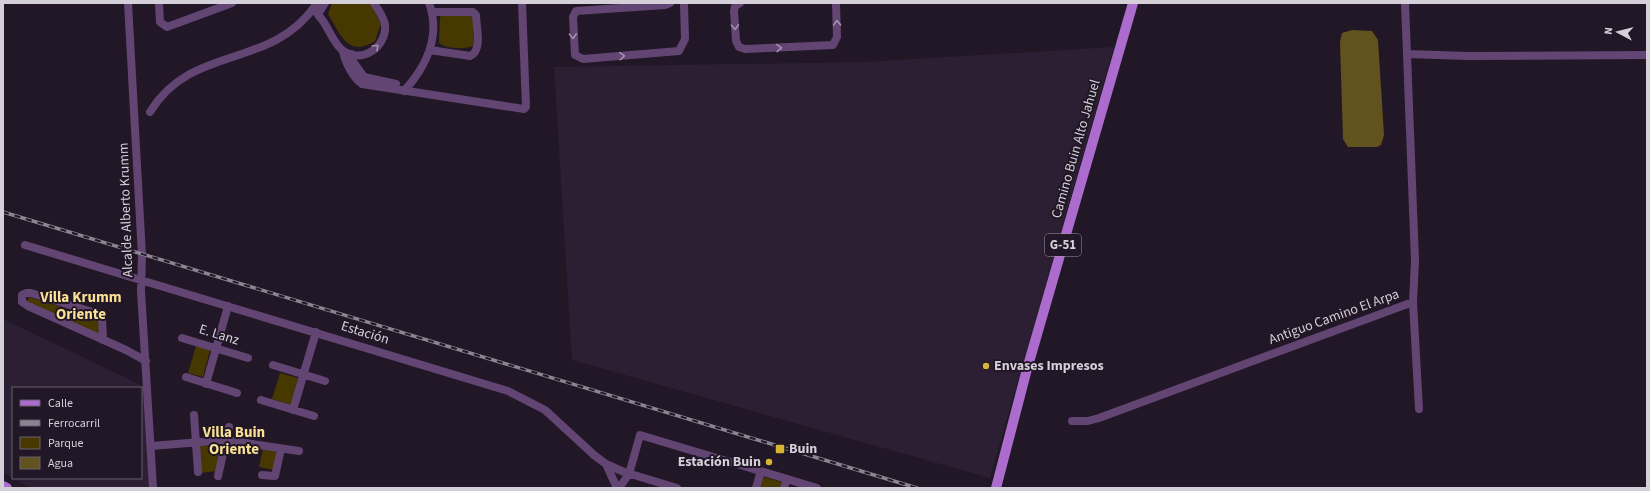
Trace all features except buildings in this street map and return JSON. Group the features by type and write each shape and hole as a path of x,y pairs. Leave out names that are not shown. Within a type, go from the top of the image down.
{"main road":[{"name":"Camino Buin Alto Jahuel","path":"996,488 1027,369 1133,3"},
{"path":"3,486 7,488"}],"street":[{"name":"Alcalde Alberto Krumm","path":"128,3 137,140 145,347 153,488"},
{"path":"159,3 160,22 167,26 207,7 232,3"},
{"path":"318,14 325,3"},
{"path":"347,52 367,54 376,48 382,41 384,23 374,3"},
{"path":"406,88 420,72 430,50 433,33 432,12 429,3"},
{"path":"315,4 315,11 347,52 346,62 357,80 362,84 406,88 525,109 522,3"},
{"path":"684,3 685,39 679,51 583,59 577,58 574,53 573,17 576,11 670,3 684,12"},
{"path":"738,4 734,11 736,41 740,48 829,46 835,43 837,37 836,3"},
{"name":"Antiguo Camino El Arpa","path":"1072,421 1088,421 1099,418 1413,302 1415,267 1405,3"},
{"path":"150,112 162,95 182,77 207,65 275,42 296,28 315,4"},
{"path":"430,50 470,56 474,54 477,48 476,15 473,12 432,12"},
{"path":"1407,54 1468,56 1647,55"},
{"name":"Estación","path":"25,245 485,383 516,394 548,413 606,464 629,474 677,488"},
{"path":"103,340 102,318 99,314 31,293 22,295 22,302 25,305 103,340 126,350 146,362"},
{"path":"1413,302 1419,409"},
{"path":"206,384 228,306"},
{"path":"293,410 316,332"},
{"name":"E. Lanz","path":"182,338 248,358"},
{"path":"126,350 145,347"},
{"path":"272,365 325,381"},
{"path":"186,378 237,393"},
{"path":"261,400 314,416"},
{"path":"194,414 198,472"},
{"path":"218,476 229,427"},
{"path":"606,464 618,488 629,474 640,434 817,488"},
{"path":"151,446 226,440 299,452"},
{"path":"262,475 275,476 281,449"},
{"path":"756,488 761,471"},
{"path":"784,488 787,479"}],"shaded area":[{"name":"Envases Impresos","path":"1114,47 990,478 572,360 554,67 864,62"},
{"path":"3,319 145,387 150,488 30,488 14,479 142,479 142,387 12,387 12,478 3,473"}],"green space":[{"path":"332,3 370,3 381,24 375,41 366,46 358,47 346,42 328,14"},
{"path":"444,14 471,14 473,17 474,45 466,48 456,48 446,47 439,43 440,17"},
{"path":"29,297 98,318 99,335 27,302"},
{"path":"196,346 210,350 203,377 188,373"},
{"path":"280,373 298,378 291,405 272,399"},
{"path":"199,446 222,446 216,471 201,473"},
{"path":"263,449 278,452 274,470 259,467"},
{"path":"763,477 782,482 780,488 760,488"}],"water":[{"path":"1352,30 1372,31 1378,40 1384,135 1381,145 1377,147 1348,147 1343,139 1340,42 1342,33"}],"railway":[{"path":"3,212 917,488"}],"place":[{"name":"Envases Impresos","path":"986,366"},
{"name":"Buin","path":"780,449"},
{"name":"Estación Buin","path":"769,462"}],"district":[{"name":"Villa Krumm Oriente","path":"81,306"},
{"name":"Villa Buin Oriente","path":"234,440"}]}
